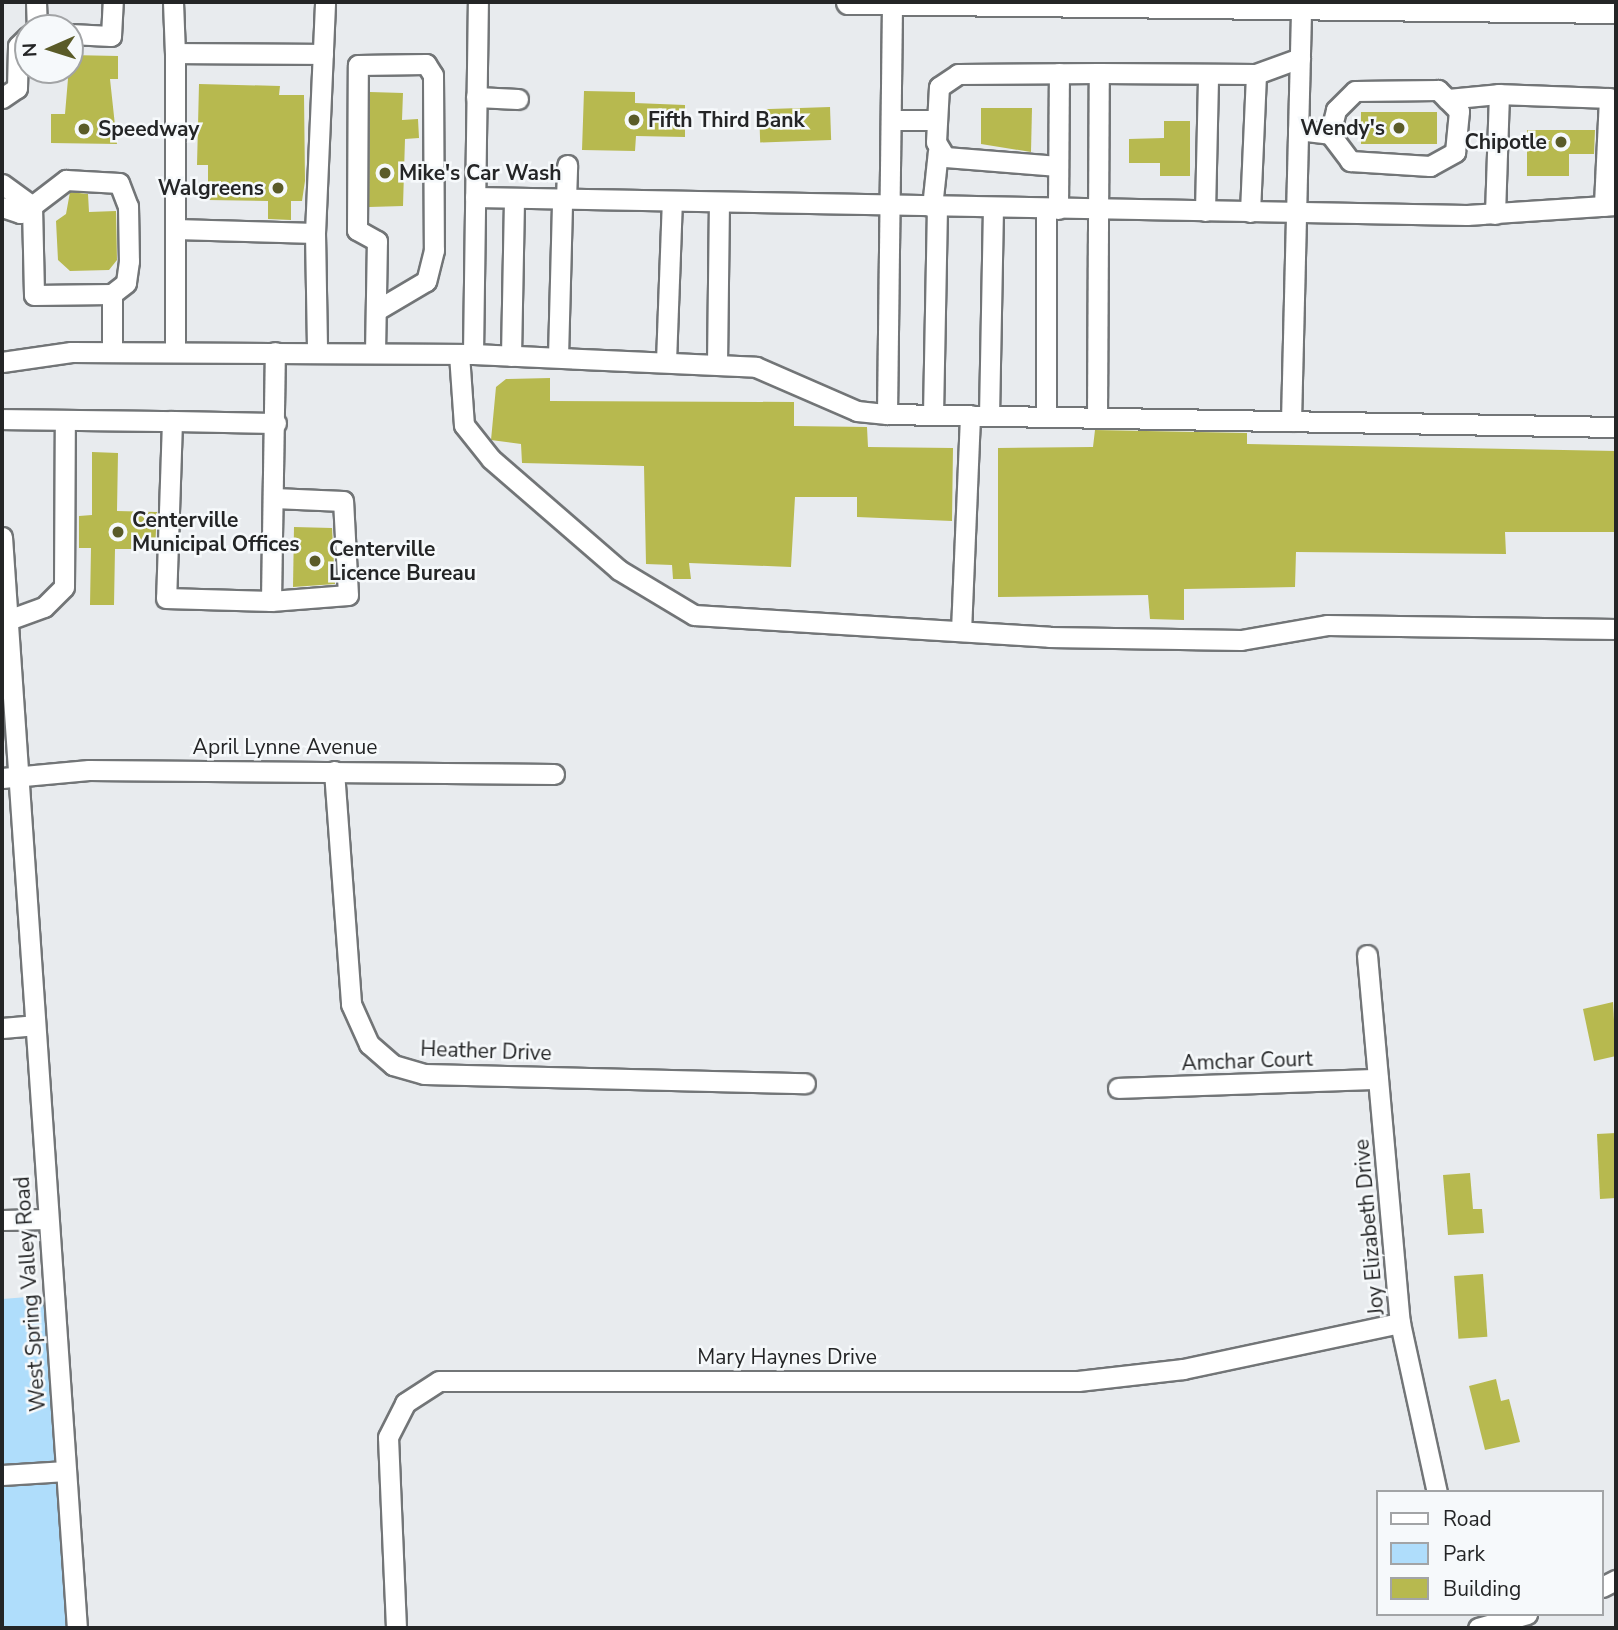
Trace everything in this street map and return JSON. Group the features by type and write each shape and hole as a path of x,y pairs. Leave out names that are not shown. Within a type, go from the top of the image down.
{"main road":[{"path":"849,2 1301,5 1616,11"}],"street":[{"path":"84,35 111,36 113,2"},
{"path":"173,2 175,352"},
{"path":"317,352 315,233 325,2"},
{"path":"478,2 475,197 464,425 491,459 663,599 694,615 961,631 1241,640 1327,625 1616,628"},
{"path":"887,414 892,2"},
{"path":"1292,421 1301,5"},
{"path":"175,52 323,54"},
{"path":"933,415 934,207 938,151 935,100 949,75 1256,74 1300,58"},
{"path":"376,353 377,241 357,230 358,65 426,64 433,75 435,250 426,281 377,310"},
{"path":"1046,416 1052,209 1058,166 1059,73"},
{"path":"1097,418 1098,73"},
{"path":"1205,212 1208,74"},
{"path":"1250,212 1256,74"},
{"path":"2,98 17,88 17,84"},
{"path":"1438,90 1459,111 1455,152 1430,166 1350,161 1331,134 1336,110 1355,91 1438,90"},
{"path":"475,197 1296,213 1495,214 1610,206 1609,98 1499,94 1447,99"},
{"path":"1495,214 1499,94"},
{"path":"476,97 518,99"},
{"path":"892,120 936,120"},
{"path":"1298,130 1331,134"},
{"path":"938,151 951,159 1058,166"},
{"path":"558,357 567,165"},
{"path":"2,184 19,191 29,204 34,295 112,294 126,283 129,261 128,206 120,183 66,180 29,204 20,213 2,207"},
{"path":"511,355 514,198"},
{"path":"666,362 672,202"},
{"path":"717,364 719,203"},
{"path":"961,631 980,415 993,208"},
{"path":"176,229 315,233"},
{"path":"112,294 112,351"},
{"path":"2,362 112,351 511,355 756,367 857,411 887,414 1616,427"},
{"path":"271,601 276,423 275,352"},
{"path":"2,419 276,423"},
{"path":"8,620 44,607 64,587 65,420"},
{"path":"172,421 166,598 271,601 348,595 343,501 274,498"},
{"name":"West Spring Valley Road","path":"2,537 8,620 9,776 34,1025 77,1628"},
{"name":"April Lynne Avenue","path":"9,776 334,771 554,774"},
{"name":"Heather Drive","path":"334,771 351,1004 369,1044 393,1065 424,1074 805,1083"},
{"name":"Joy Elizabeth Drive","path":"1367,955 1401,1323 1437,1490"},
{"path":"2,1028 34,1025"},
{"name":"Amchar Court","path":"1118,1088 1378,1079"},
{"path":"2,1220 48,1219"},
{"name":"Mary Haynes Drive","path":"396,1628 388,1437 405,1403 439,1381 1077,1381 1183,1368 1401,1323"},
{"path":"2,1475 66,1471"},
{"path":"1478,1628 1520,1616"}],"green space":[{"path":"53,1295 77,1628 2,1628 2,1299"}],"building":[{"path":"84,55 118,56 118,79 110,79 117,144 51,143 51,114 65,114 68,84 84,84"},
{"name":"Walgreens","path":"199,84 280,86 279,95 304,95 305,181 302,201 291,201 291,220 268,219 268,201 208,200 208,165 197,165"},
{"name":"Fifth Third Bank","path":"584,91 635,92 635,103 685,105 685,137 636,136 635,151 582,150"},
{"name":"Mike's Car Wash","path":"370,92 403,93 402,120 418,119 419,138 405,139 403,206 369,207"},
{"path":"830,107 831,140 760,142 759,109"},
{"path":"981,108 1032,108 1031,152 981,144"},
{"name":"Wendy's","path":"1361,112 1437,112 1437,144 1361,144"},
{"path":"1164,121 1190,121 1190,176 1160,176 1160,163 1129,163 1129,139 1164,138"},
{"name":"Chipotle","path":"1527,130 1595,130 1594,154 1569,154 1569,176 1527,176"},
{"path":"70,192 88,194 89,212 116,211 117,260 109,270 70,271 58,260 56,221 66,214"},
{"path":"550,378 550,401 794,402 794,426 867,427 868,447 953,448 952,521 857,517 857,497 795,497 791,567 689,563 691,579 673,579 672,565 646,564 644,466 522,463 521,444 491,440 496,387 506,379"},
{"path":"1095,430 1247,433 1247,444 1616,451 1616,532 1505,532 1506,554 1296,552 1295,587 1184,589 1184,620 1150,619 1148,595 998,597 998,448 1093,447"},
{"name":"Centerville Municipal Offices","path":"92,452 118,453 117,511 157,512 155,549 115,549 114,605 90,605 91,548 79,548 79,516 92,515"},
{"name":"Centerville Licence Bureau","path":"294,527 332,528 335,584 293,587"},
{"path":"1613,1002 1616,1056 1594,1061 1583,1009"},
{"path":"1616,1133 1616,1198 1600,1199 1597,1134"},
{"path":"1470,1173 1473,1209 1482,1209 1484,1233 1448,1235 1443,1175"},
{"path":"1483,1274 1487,1337 1458,1339 1454,1276"},
{"path":"1496,1379 1501,1401 1509,1399 1520,1442 1485,1450 1469,1386"}],"place":[{"name":"Fifth Third Bank","path":"634,120"},
{"name":"Wendy's","path":"1399,128"},
{"name":"Speedway","path":"84,129"},
{"name":"Chipotle","path":"1561,142"},
{"name":"Mike's Car Wash","path":"385,173"},
{"name":"Walgreens","path":"278,188"},
{"name":"Centerville Municipal Offices","path":"118,532"},
{"name":"Centerville Licence Bureau","path":"315,561"}]}
